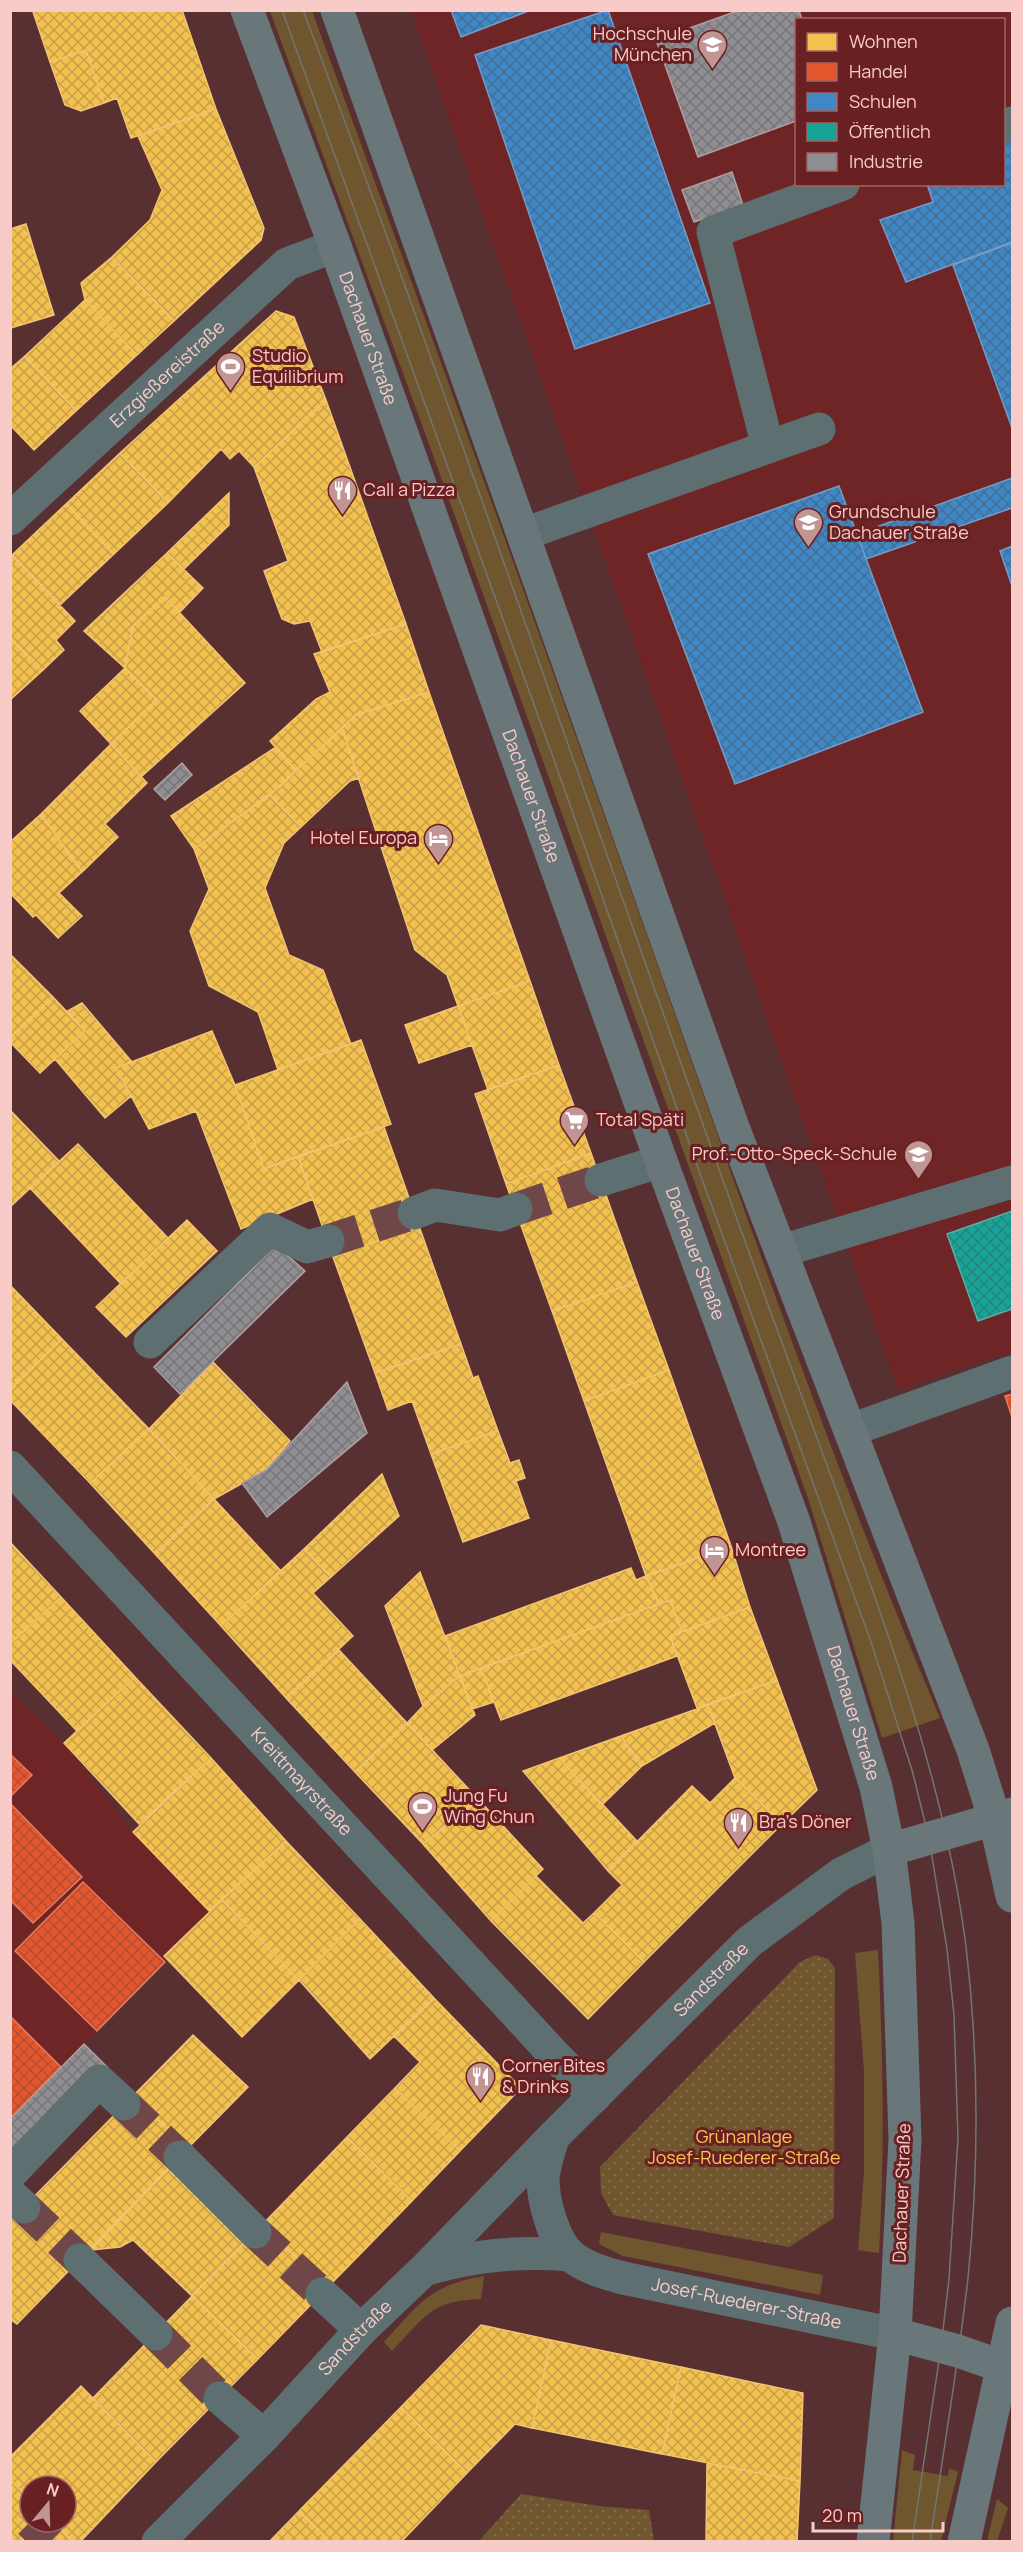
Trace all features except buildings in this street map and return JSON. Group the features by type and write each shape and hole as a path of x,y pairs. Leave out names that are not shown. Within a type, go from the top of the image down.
{"main road":[{"name":"Dachauer Straße","path":"247,10 335,246 661,1161 794,1522 876,1786 889,1850 898,1923 905,2139 895,2334 873,2541"},
{"path":"337,10 730,1119 973,1750 1004,1817 1012,1896"},
{"path":"889,1850 1004,1817"},
{"path":"964,2541 1008,2368 1012,2324"},
{"path":"895,2334 1008,2368"}],"street":[{"path":"768,447 713,232 838,186"},
{"name":"Erzgießereistraße","path":"10,519 287,264 335,246"},
{"path":"524,534 819,429"},
{"path":"601,1180 661,1161"},
{"path":"781,1251 1012,1182"},
{"path":"414,1213 435,1205 500,1215 516,1209"},
{"path":"150,1342 270,1228 307,1247 328,1241"},
{"path":"851,1430 1012,1372"},
{"name":"Kreittmayrstraße","path":"10,1467 559,2060 595,2096"},
{"name":"Sandstraße","path":"158,2541 264,2436 361,2330 750,1941 840,1874 889,1850"},
{"path":"10,2174 99,2081 124,2104"},
{"name":"Sandstraße","path":"554,2136 546,2159 543,2180 547,2210 555,2233 584,2263"},
{"path":"180,2157 255,2232"},
{"name":"Josef-Ruederer-Straße","path":"424,2269 466,2258 502,2253 584,2263 672,2289 895,2334"},
{"path":"80,2260 156,2334"},
{"path":"322,2294 361,2330"},
{"path":"220,2398 264,2436"}],"shaded area":[{"name":"Grundschule Dachauer Straße","path":"411,11 1012,11 1012,1351 898,1390"},
{"path":"10,1691 64,1743 133,1832 209,1911 165,1962 11,2118"}],"green space":[{"path":"270,11 312,11 522,585 786,1327 861,1523 940,1718 882,1738 808,1498 429,444"},
{"path":"878,1950 883,2101 879,2253 858,2250 864,2173 864,2071 855,1953"},
{"name":"Grünanlage Josef-Ruederer-Straße","path":"816,1955 828,1959 835,1968 834,2218 789,2247 613,2215 601,2193 600,2167 800,1962"},
{"path":"601,2232 823,2275 820,2295 623,2256 599,2244"},
{"path":"484,2276 481,2299 464,2300 440,2307 421,2320 392,2351 384,2342 427,2298 451,2285"},
{"path":"902,2450 915,2455 913,2470 948,2476 949,2468 958,2472 941,2541 893,2541"},
{"path":"521,2494 599,2506 649,2510 654,2541 479,2541"},
{"path":"997,2499 1008,2508 997,2541 987,2541"}],"tunnel":[{"path":"516,1209 601,1180"},
{"path":"328,1241 414,1213"},
{"path":"124,2104 180,2157"},
{"path":"24,2207 80,2260"},
{"path":"255,2232 322,2294"},
{"path":"156,2334 220,2398"},
{"path":"42,2534 50,2542"}],"tram line":[{"path":"282,10 553,757 702,1179 870,1639 912,1770 929,1838 947,1949 954,2015 958,2138 949,2279 912,2542"},
{"path":"303,10 463,446 721,1175 868,1576 903,1680 934,1785 958,1892 966,1946 975,2070 976,2154 968,2278 930,2542"}],"place":[{"name":"Hochschule München","path":"713,70"},
{"name":"Studio Equilibrium","path":"231,392"},
{"name":"Call a Pizza","path":"342,516"},
{"name":"Grundschule Dachauer Straße","path":"808,548"},
{"name":"Hotel Europa","path":"438,864"},
{"name":"Total Späti","path":"575,1146"},
{"name":"Prof.-Otto-Speck-Schule","path":"918,1180"},
{"name":"Montree","path":"714,1576"},
{"name":"Jung Fu Wing Chun","path":"423,1832"},
{"name":"Bra’s Döner","path":"738,1848"},
{"name":"Corner Bites & Drinks","path":"481,2102"}]}
